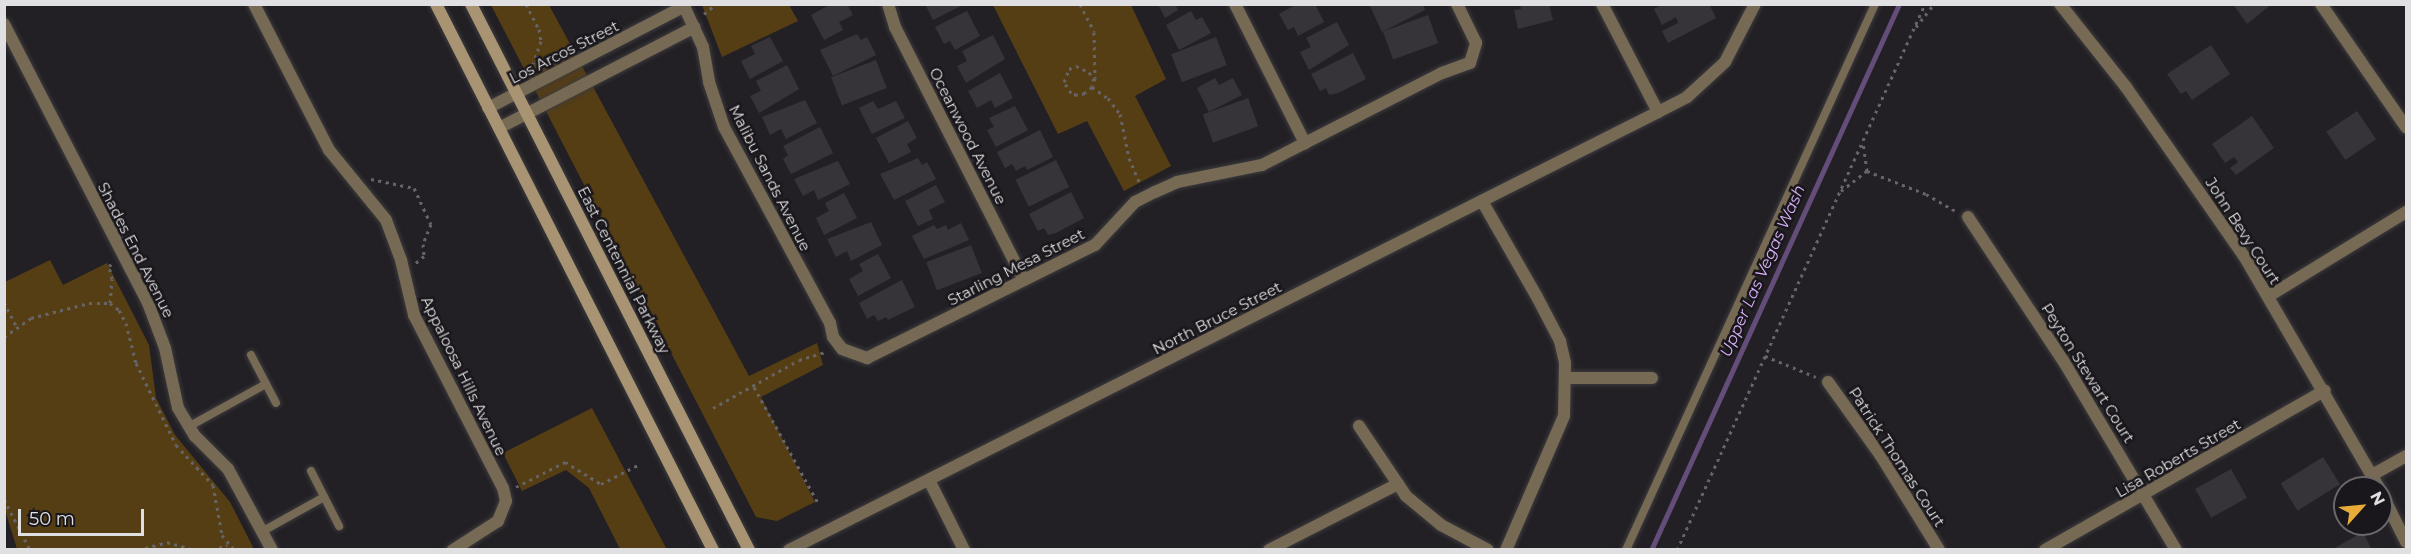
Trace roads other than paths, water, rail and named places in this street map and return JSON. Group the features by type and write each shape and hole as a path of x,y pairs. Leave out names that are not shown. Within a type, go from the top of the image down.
{"main road":[{"path":"436,4 713,549"},
{"name":"East Centennial Parkway","path":"471,4 749,549"}],"street":[{"name":"Appaloosa Hills Avenue","path":"254,4 329,150 386,220 403,270 414,315 504,493 503,511 488,530 453,549"},
{"name":"Oceanwood Avenue","path":"888,4 895,27 1024,280"},
{"path":"1235,4 1305,143"},
{"name":"Starling Mesa Street","path":"852,355 867,358 877,354 1095,245 1136,202 1177,183 1262,165 1442,73 1470,63 1475,54 1472,30 1458,4"},
{"path":"1602,4 1658,112"},
{"name":"North Bruce Street","path":"789,549 1687,97 1725,62 1755,4"},
{"name":"John Bevy Court","path":"2060,4 2169,147 2269,296 2372,475"},
{"path":"2321,4 2406,127"},
{"name":"Los Arcos Street","path":"488,108 684,5"},
{"name":"Malibu Sands Avenue","path":"684,5 695,27 724,126 838,344 852,355"},
{"name":"Shades End Avenue","path":"4,24 158,328 173,393 188,427 228,469 272,549"},
{"path":"499,128 695,27"},
{"path":"1482,201 1560,341 1566,378 1564,416 1506,549"},
{"path":"2269,296 2406,212"},
{"name":"Peyton Stewart Court","path":"1968,217 2064,362 2176,549"},
{"path":"1566,378 1652,378"},
{"name":"Patrick Thomas Court","path":"1828,382 1881,456 1939,549"},
{"name":"Lisa Roberts Street","path":"2045,549 2145,495 2325,390"},
{"path":"1359,426 1406,496 1441,525 1488,549"},
{"path":"2372,475 2406,456"},
{"path":"929,480 964,549"},
{"path":"1269,549 1398,484"},
{"path":"2393,516 2406,542"}],"lane":[{"path":"1626,549 1875,4"},
{"path":"251,355 276,403"},
{"path":"188,427 266,384"},
{"path":"311,471 339,526"},
{"path":"263,531 324,497"}],"waterway":[{"name":"Upper Las Vegas Wash","path":"1651,550 1899,4"}]}
